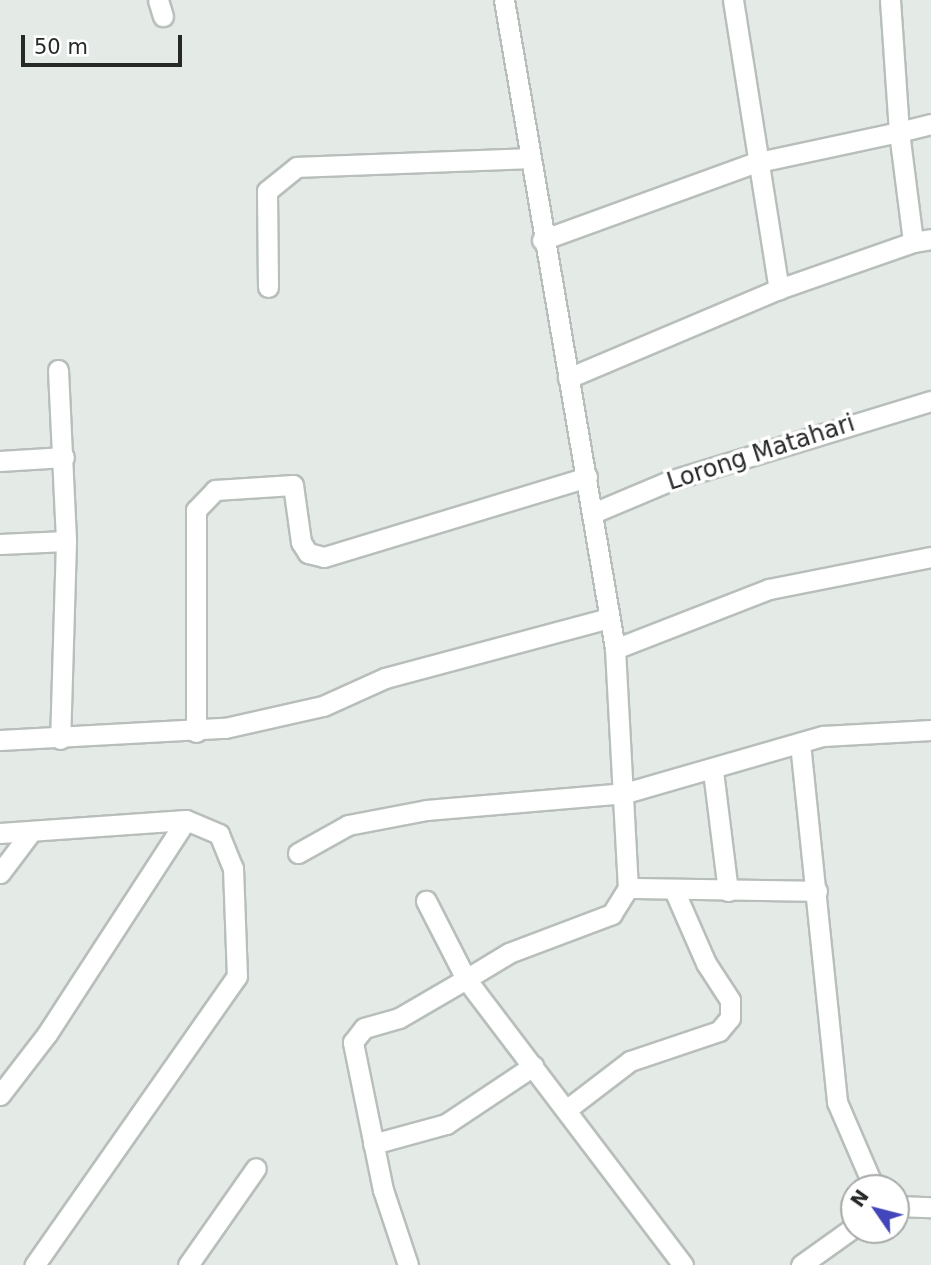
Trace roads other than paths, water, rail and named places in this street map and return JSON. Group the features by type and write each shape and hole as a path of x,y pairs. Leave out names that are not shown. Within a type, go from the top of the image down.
{"street":[{"path":"408,1265 373,1144 356,1061 358,1031 399,1018 509,953 612,914 628,888 625,793 615,649 587,477 542,240 504,0"},
{"path":"733,0 754,163 779,289"},
{"path":"568,378 779,289 922,241 899,132 890,0"},
{"path":"542,240 754,163 931,124"},
{"path":"268,287 267,191 297,167 530,158"},
{"path":"58,370 64,457 65,541 60,738"},
{"name":"Lorong Matahari","path":"593,513 669,481 931,401"},
{"path":"0,461 64,457"},
{"path":"196,732 196,510 215,490 293,485 301,542 308,553 324,557 587,477"},
{"path":"0,544 65,541"},
{"path":"615,649 769,589 931,557"},
{"path":"0,740 196,732 323,706 385,678 609,618"},
{"path":"298,853 348,825 427,810 625,793 713,771 800,743 931,730"},
{"path":"800,743 837,1102 868,1174"},
{"path":"713,771 728,891"},
{"path":"0,1095 47,1034 186,820"},
{"path":"0,833 186,820 226,842 237,976 35,1265"},
{"path":"0,873 31,832"},
{"path":"628,888 817,891"},
{"path":"566,1110 630,1061 719,1031 730,1018 730,1000 706,963 674,890"},
{"path":"426,901 466,979 683,1265"},
{"path":"373,1144 446,1124 533,1066"},
{"path":"188,1265 256,1168"},
{"path":"910,1206 931,1207"},
{"path":"801,1265 840,1237"}]}
